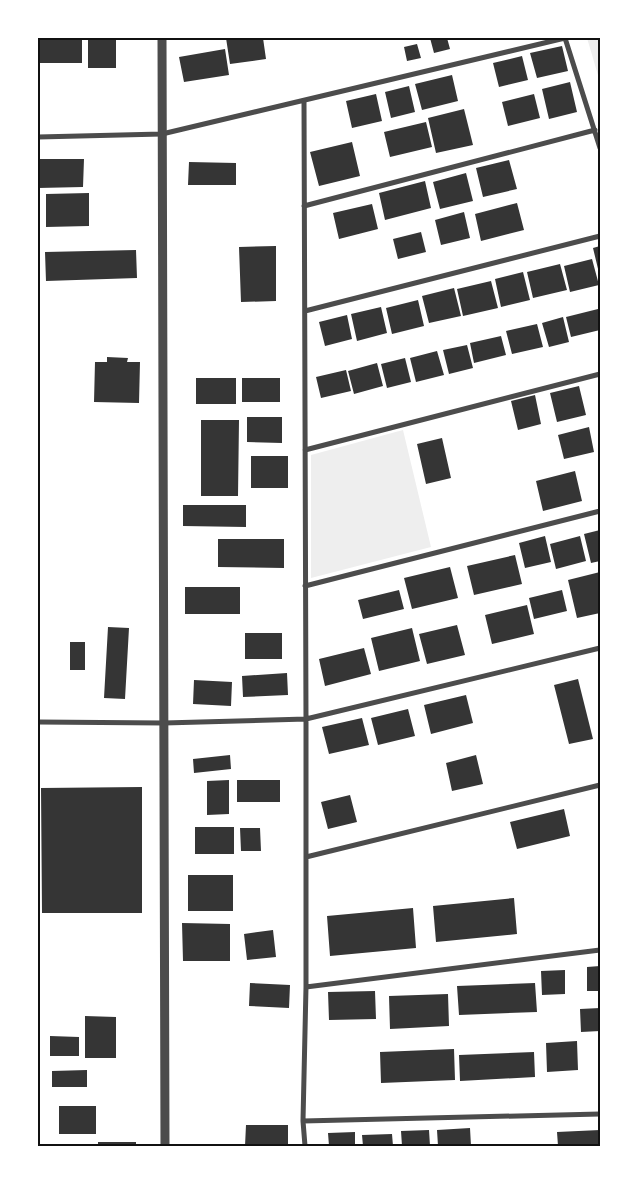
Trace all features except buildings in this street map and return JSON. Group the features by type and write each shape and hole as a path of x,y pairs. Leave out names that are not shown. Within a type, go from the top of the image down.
{"street":[{"path":"162,38 165,1146"},
{"path":"38,137 162,134 304,102 565,38 600,148"},
{"path":"304,102 306,988 303,1121 305,1146"},
{"path":"304,206 595,130"},
{"path":"305,311 600,236"},
{"path":"305,450 600,374"},
{"path":"305,586 600,511"},
{"path":"38,722 164,723 306,720 600,648"},
{"path":"306,856 600,785"},
{"path":"306,988 600,950"},
{"path":"303,1121 600,1114"}],"shaded area":[{"path":"587,38 600,38 600,82"},
{"path":"403,430 431,547 311,578 311,455"}]}
